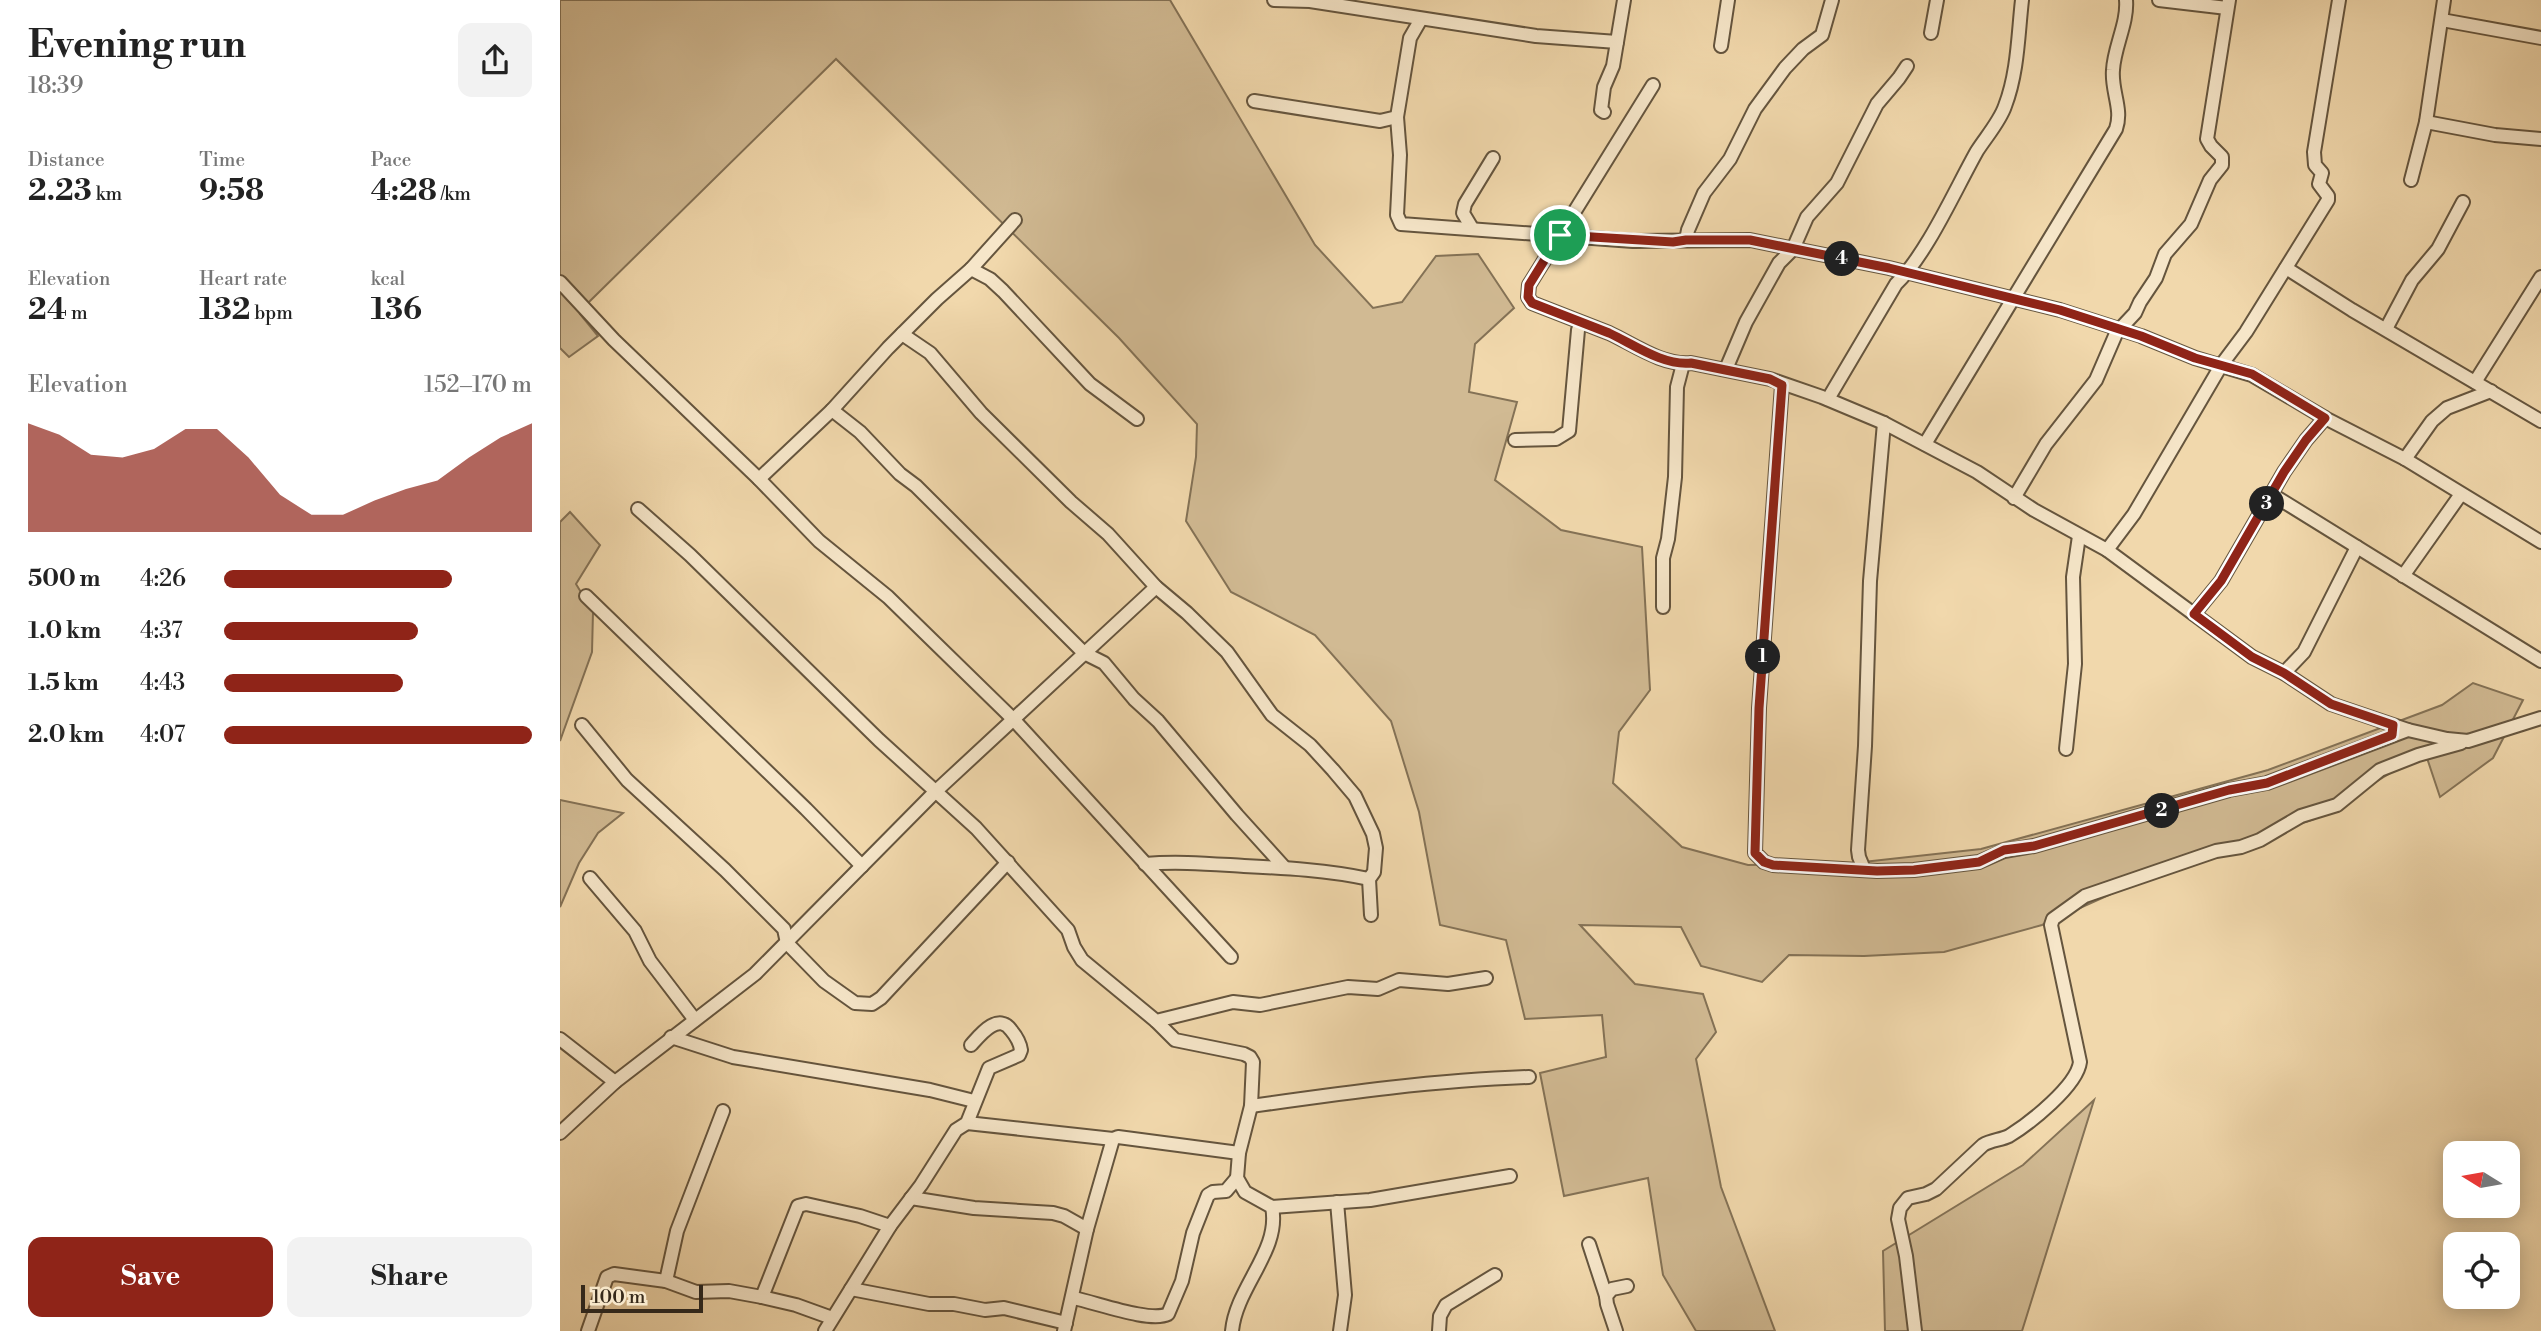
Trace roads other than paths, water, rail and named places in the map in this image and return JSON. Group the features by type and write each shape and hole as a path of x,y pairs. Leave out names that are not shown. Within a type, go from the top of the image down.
{"street":[{"path":"1274,0 1338,3 1421,19 1536,36 1617,43"},
{"path":"1604,112 1601,110 1602,98 1613,66 1624,0"},
{"path":"1721,46 1728,0"},
{"path":"1686,240 1704,193 1730,159 1755,109 1785,68 1803,49 1822,35 1832,0"},
{"path":"1931,33 1937,0"},
{"path":"1828,399 2004,110 2016,63 2022,0"},
{"path":"2014,498 2046,444 2096,380 2119,329 2135,313 2156,278 2165,254 2191,224 2210,180 2222,165 2222,157 2207,139 2229,4 2159,0"},
{"path":"2107,551 2134,514 2222,364 2246,332 2272,286 2328,200 2319,184 2322,173 2315,165 2314,152 2339,0"},
{"path":"2411,180 2426,122 2444,0"},
{"path":"1926,444 2119,120 2119,110 2112,90 2113,68 2128,1"},
{"path":"1421,19 1410,38 1397,117 1400,155 1397,215 1398,221 1405,225 1633,241 1750,240 1907,273 2013,299 2119,329 2195,358 2252,374 2325,418 2405,459 2541,542"},
{"path":"2442,20 2541,38"},
{"path":"1726,369 1757,302 1779,263 1793,249 1807,217 1837,183 1877,104 1907,66"},
{"path":"1653,85 1529,285 1528,297 1532,303 1651,354 1683,363 1770,379 1828,399 1884,423 1977,472 2014,498 2107,551 2252,657 2284,673 2331,704 2392,730"},
{"path":"1254,101 1380,121 1397,117"},
{"path":"2426,122 2495,135 2541,139"},
{"path":"1472,228 1463,213 1465,204 1493,158"},
{"path":"2386,329 2412,280 2438,249 2463,202"},
{"path":"759,479 832,410 917,317 971,269 1016,220"},
{"path":"2286,268 2541,421"},
{"path":"971,269 990,279 1090,384 1138,419"},
{"path":"2475,382 2541,277"},
{"path":"560,282 653,379 759,479 819,541 888,597 1014,720 1231,957"},
{"path":"1516,440 1556,439 1569,431 1578,330 1581,323 1585,324"},
{"path":"902,334 930,353 981,413 1071,502 1108,534 1156,587 1227,652 1272,715 1310,745 1355,796 1376,848 1374,872 1369,879 1371,915"},
{"path":"1663,607 1662,558 1668,539 1675,477 1677,387 1683,363"},
{"path":"1782,385 1759,708 1755,853 1764,862 1773,865 1914,870 1979,862 2004,850 2034,846 2229,790 2267,783 2392,730 2409,730 2468,741"},
{"path":"2405,459 2432,421 2447,408 2491,391"},
{"path":"832,410 860,432 1084,653 1104,663 1285,868"},
{"path":"2194,614 2221,581 2284,472 2325,418"},
{"path":"1864,869 1858,850 1865,747 1870,581 1884,423"},
{"path":"2403,576 2462,494"},
{"path":"2273,495 2541,661"},
{"path":"638,509 690,555 1008,862 1068,930 1082,960 1175,1040 1250,1057 1253,1062 1251,1106 1239,1153 1237,1178 1245,1192 1272,1207 1370,1200 1510,1176"},
{"path":"2066,748 2076,664 2073,577 2079,536"},
{"path":"2284,673 2304,652 2357,547"},
{"path":"560,1133 615,1082 755,974 935,792 1156,587"},
{"path":"586,596 862,866"},
{"path":"1915,1331 1906,1256 1898,1219 1900,1209 1909,1198 1926,1195 1936,1189 1983,1145 2006,1137 2024,1124 2062,1093 2078,1073 2080,1062 2051,925 2053,919 2085,896 2216,851 2260,840 2301,816 2337,804 2380,770 2418,755 2541,718"},
{"path":"582,724 627,780 725,870 784,929 787,943 824,981 855,1003 872,1004 881,998 1008,862"},
{"path":"1145,864 1173,861 1285,868 1338,872 1369,879"},
{"path":"590,878 635,931 650,961 695,1020"},
{"path":"1156,1021 1233,1002 1260,1005 1348,987 1378,989 1399,980 1443,984 1486,978"},
{"path":"967,1123 989,1068 1019,1055 1021,1050 1008,1025 1003,1023 991,1025 971,1045"},
{"path":"671,1037 733,1057 930,1090 974,1101"},
{"path":"560,1039 615,1082"},
{"path":"1251,1106 1416,1084 1529,1077"},
{"path":"666,1281 677,1231 723,1111"},
{"path":"825,1331 890,1226 921,1185 956,1130 967,1123 1113,1139 1118,1137 1239,1153"},
{"path":"851,1289 929,1304 954,1304 985,1310 1004,1308 1065,1327 1087,1229 1113,1139"},
{"path":"1073,1298 1115,1310 1165,1317 1182,1281 1193,1233 1208,1195 1226,1191 1237,1178"},
{"path":"921,1185 935,1201"},
{"path":"911,1198 974,1208 1053,1213 1073,1220 1087,1229"},
{"path":"1337,1202 1345,1295 1340,1331"},
{"path":"762,1297 798,1206 806,1204 890,1226"},
{"path":"1232,1331 1236,1306 1274,1228 1272,1207"},
{"path":"1590,1244 1616,1331"},
{"path":"588,1331 607,1278 611,1275 666,1281 696,1292 729,1291 762,1297 796,1305 832,1318"},
{"path":"1439,1331 1440,1316 1446,1305 1495,1275"},
{"path":"1606,1296 1612,1289 1628,1286"}]}
